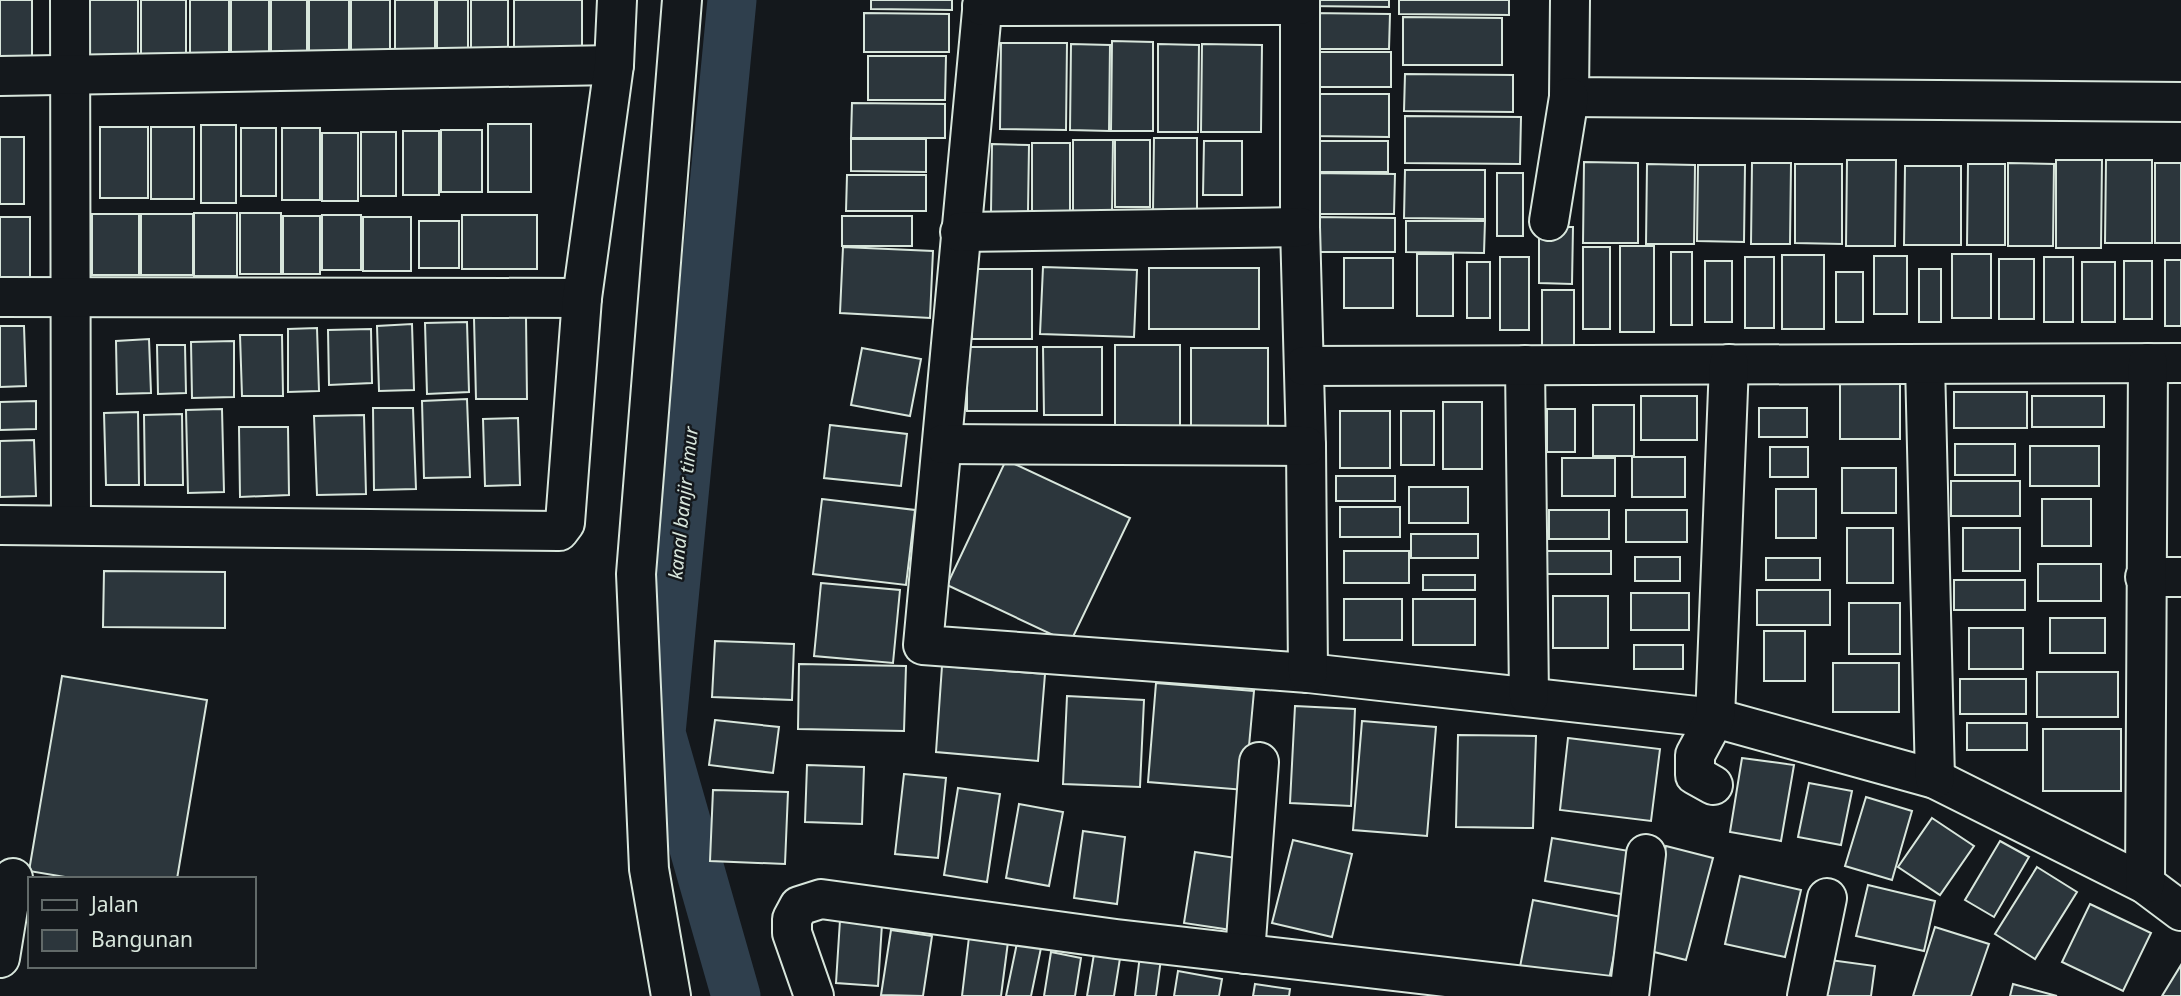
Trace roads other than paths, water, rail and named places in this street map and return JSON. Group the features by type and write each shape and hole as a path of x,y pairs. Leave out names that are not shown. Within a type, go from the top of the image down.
{"street":[{"path":"70,0 71,525"},
{"path":"0,525 559,531 565,523 582,298 614,65 617,0"},
{"path":"671,996 649,869 636,573 682,0"},
{"path":"1549,220 1569,97 1570,0"},
{"path":"1308,673 1300,227 1300,3 982,3 923,645 1308,673 1715,718 1935,779 2145,884 2181,911"},
{"path":"0,76 614,65"},
{"path":"1569,97 2181,102"},
{"path":"960,232 1300,227"},
{"path":"0,297 582,298"},
{"path":"1304,366 2164,363 2163,577 2145,884"},
{"path":"1713,785 1695,775 1695,755 1715,718 1729,364"},
{"path":"1925,364 1935,779"},
{"path":"1525,365 1530,697"},
{"path":"943,444 1306,446"},
{"path":"1245,954 1259,762"},
{"path":"1629,996 1646,853"},
{"path":"0,958 13,878"},
{"path":"1807,996 1827,898"},
{"path":"814,996 792,933 792,919 799,906 821,899 1245,954 1611,996"}],"waterway":[{"name":"kanal banjir timur","path":"732,0 661,733 736,996"}]}
